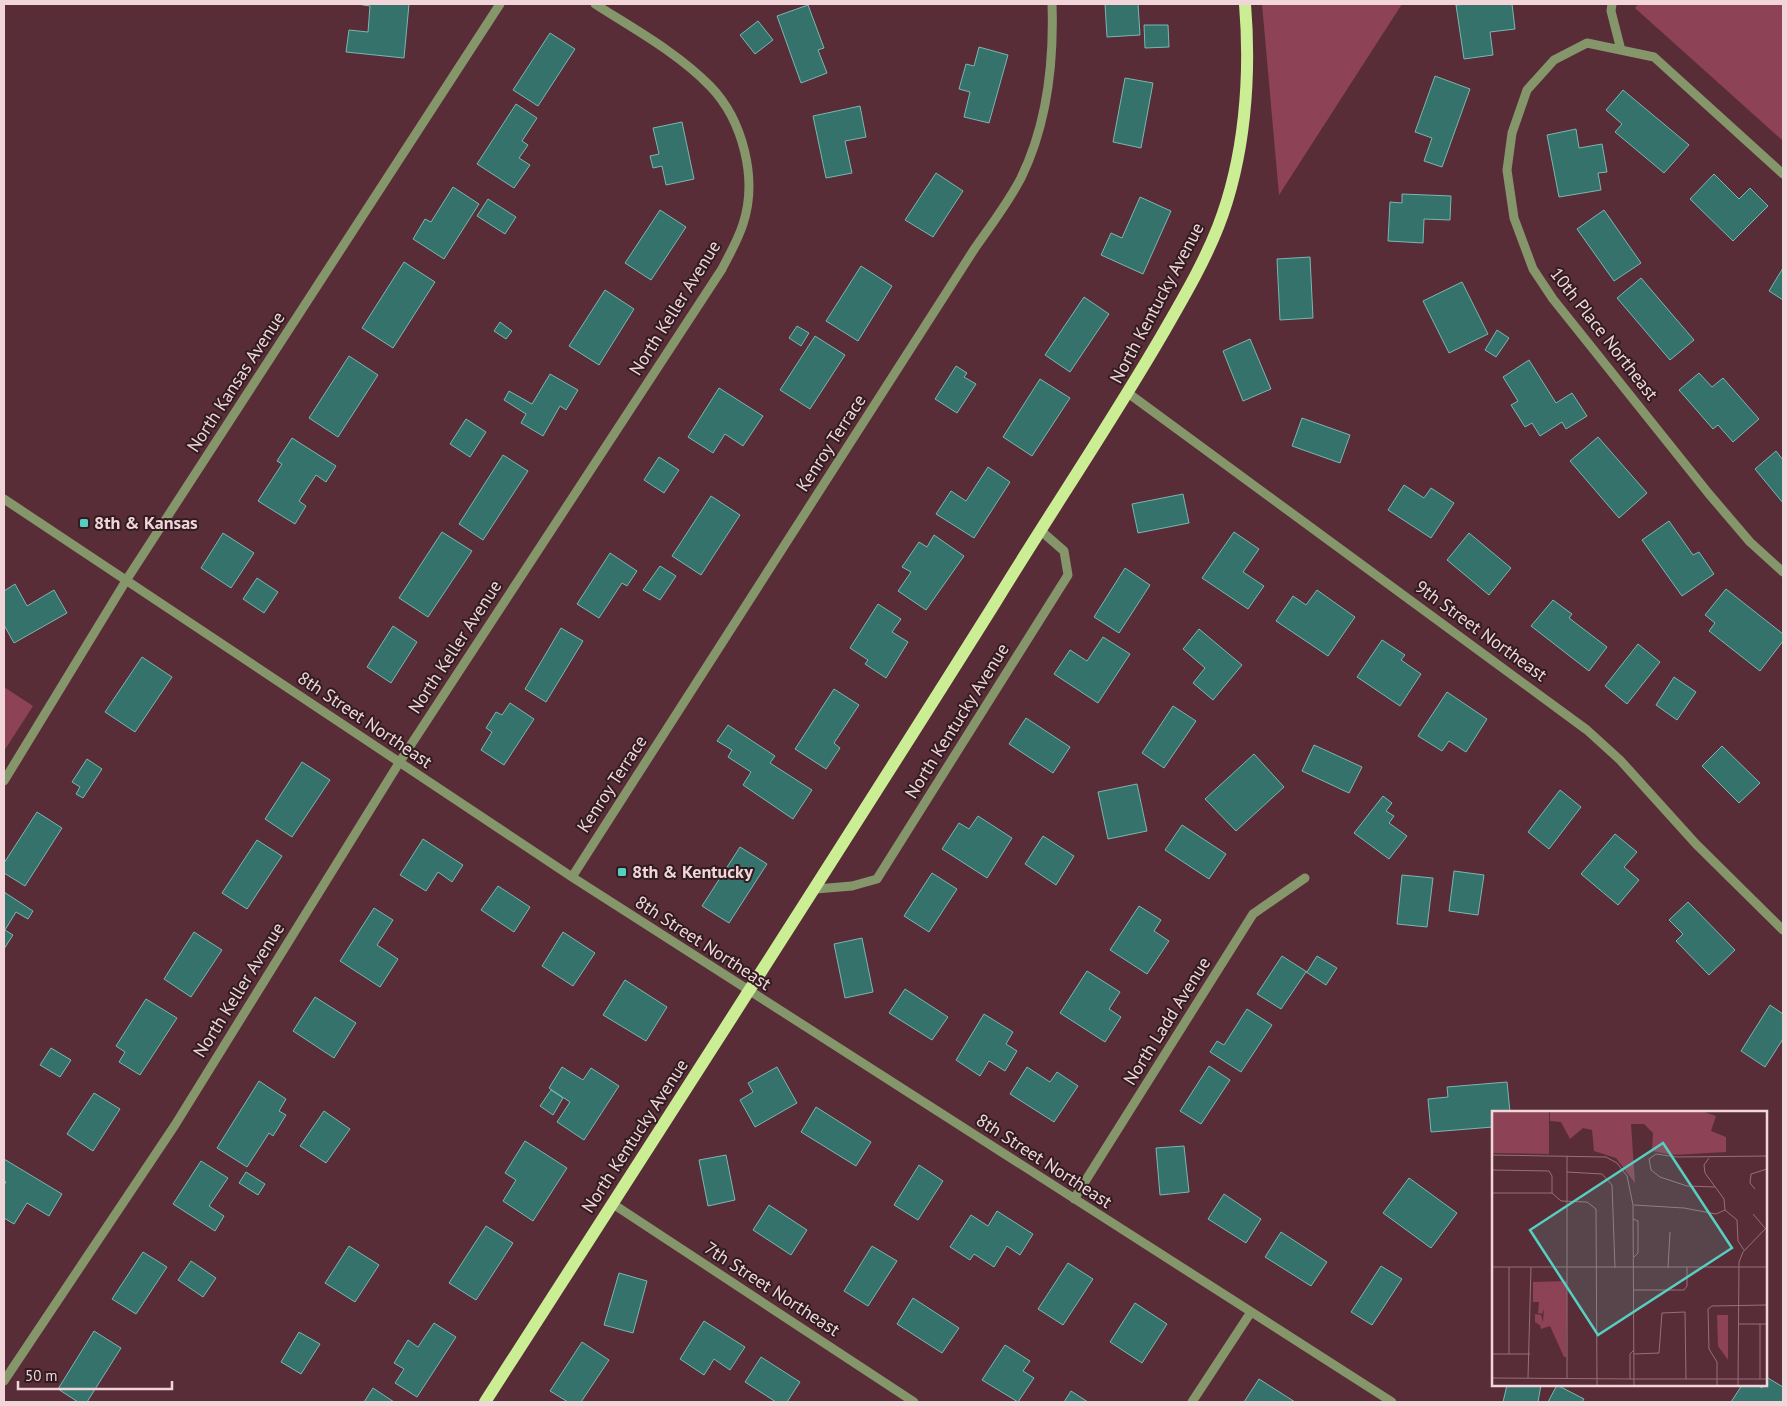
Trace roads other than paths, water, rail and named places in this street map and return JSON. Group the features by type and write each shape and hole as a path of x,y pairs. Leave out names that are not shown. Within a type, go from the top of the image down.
{"main road":[{"name":"North Kentucky Avenue","path":"485,1402 816,889 1040,530 1128,394 1199,269 1217,229 1231,190 1246,86 1245,7"}],"street":[{"name":"North Kansas Avenue","path":"4,781 127,580 500,4"},
{"name":"North Keller Avenue","path":"4,1381 175,1125 399,763 722,269 743,224 748,204 749,174 741,140 726,108 710,86 682,63 595,4"},
{"name":"Kenroy Terrace","path":"572,877 1021,178 1041,126 1053,28 1052,4"},
{"path":"1612,4 1611,11 1620,50 1654,57 1783,174"},
{"name":"10th Place Northeast","path":"1620,50 1587,43 1554,60 1527,90 1512,133 1507,170 1514,218 1533,268 1553,298 1714,500 1750,542 1783,572"},
{"name":"9th Street Northeast","path":"1128,394 1587,730 1620,760 1696,844 1783,930"},
{"name":"8th Street Northeast","path":"4,499 572,877 1392,1402"},
{"name":"North Kentucky Avenue","path":"816,889 852,886 877,879 981,717 1068,575 1064,551 1040,530"},
{"name":"North Ladd Avenue","path":"1074,1200 1254,914 1305,878"},
{"name":"7th Street Northeast","path":"613,1204 914,1402"},
{"path":"1192,1402 1251,1312"}],"place":[{"name":"8th & Kansas","path":"84,523"},
{"name":"8th & Kentucky","path":"622,872"}]}
